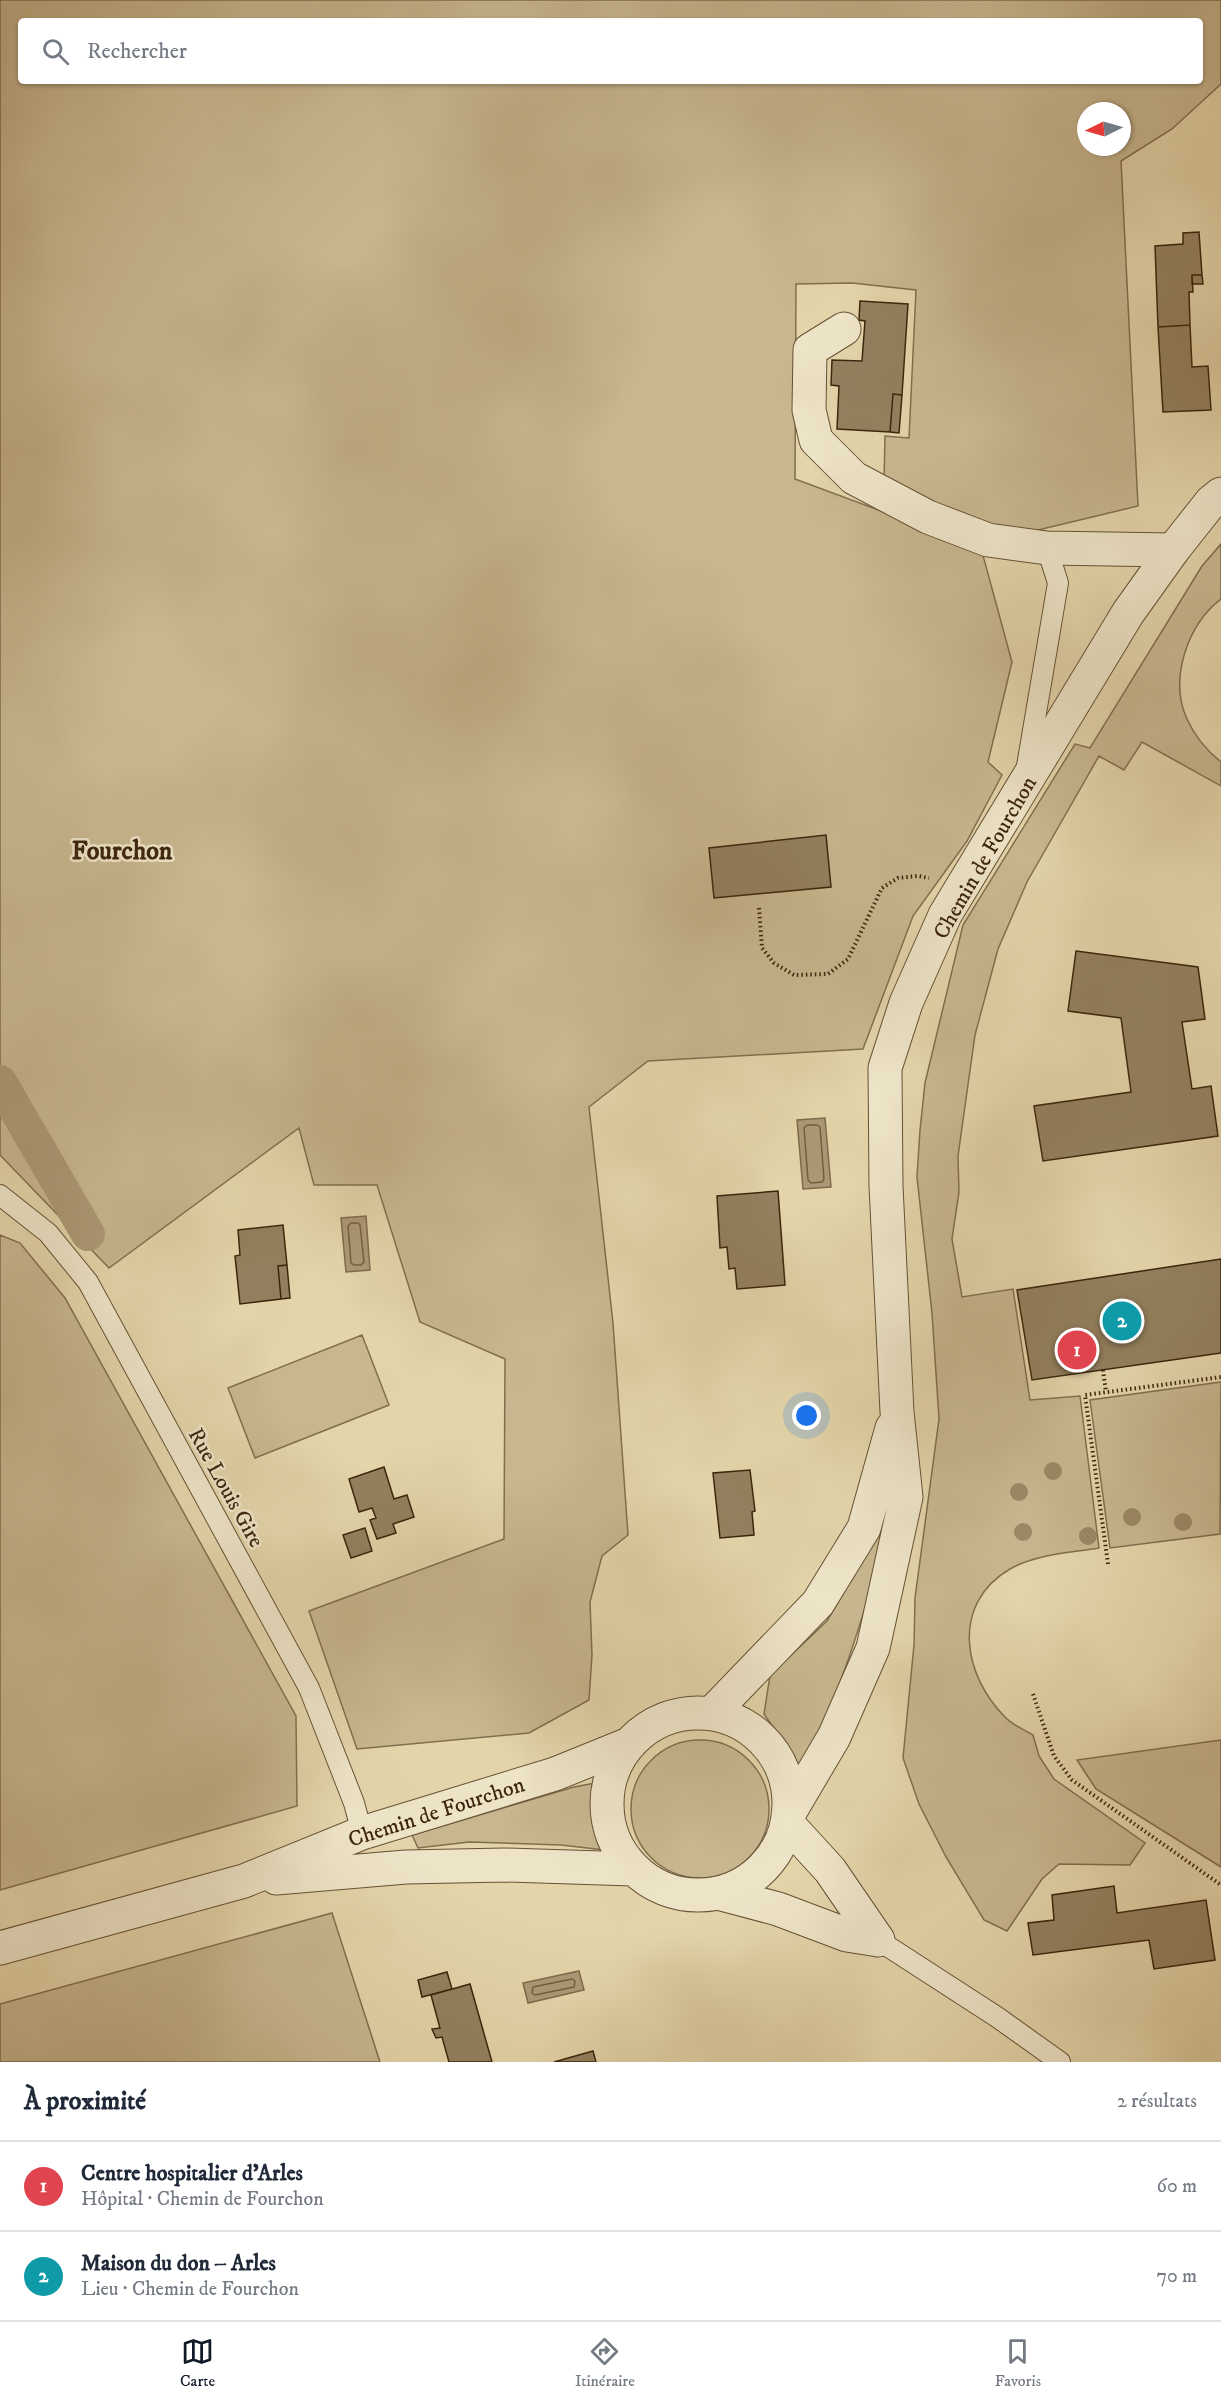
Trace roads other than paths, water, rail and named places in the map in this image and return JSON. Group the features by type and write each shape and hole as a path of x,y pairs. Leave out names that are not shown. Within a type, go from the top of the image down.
{"street":[{"path":"844,329 810,350 809,410 816,440 854,478 928,517 988,540 1047,548 1173,550"},
{"name":"Chemin de Fourchon","path":"788,1819 788,1787 778,1761 762,1738 739,1722 712,1713 682,1714 653,1724 629,1744 614,1767 607,1793 608,1821 617,1846 633,1869 652,1883 672,1892 695,1895 718,1893 742,1884 762,1868 778,1847 788,1819 834,1737 873,1647 906,1497 897,1412 886,1186 885,1068 906,1003 945,915 1128,613 1173,550 1211,502 1221,494"},
{"name":"Chemin de Fourchon","path":"712,1713 818,1603 864,1528 897,1412"},
{"name":"Chemin de Fourchon","path":"0,1948 244,1881 362,1833 555,1774 629,1744"},
{"path":"788,1819 830,1870 878,1940"},
{"name":"Chemin de Fourchon","path":"244,1881 406,1867 505,1865 633,1869"},
{"path":"718,1893 778,1909 847,1935 878,1940"}],"lane":[{"path":"1023,789 1058,582 1047,548"},
{"name":"Rue Louis Gire","path":"0,1195 48,1233 88,1282 309,1688 354,1803 362,1833"},
{"path":"878,1940 1060,2062"}],"water":[{"path":"825,1118 831,1187 803,1189 797,1120"},
{"path":"366,1216 370,1270 346,1272 341,1218"},
{"path":"579,1971 584,1990 528,2003 523,1983"}],"waterway":[{"path":"0,1082 88,1234"}],"place":[{"name":"Maison du don – Arles","path":"1122,1321"},
{"name":"Centre hospitalier d'Arles","path":"1077,1350"}],"district":[{"name":"Fourchon","path":"122,850"}]}
